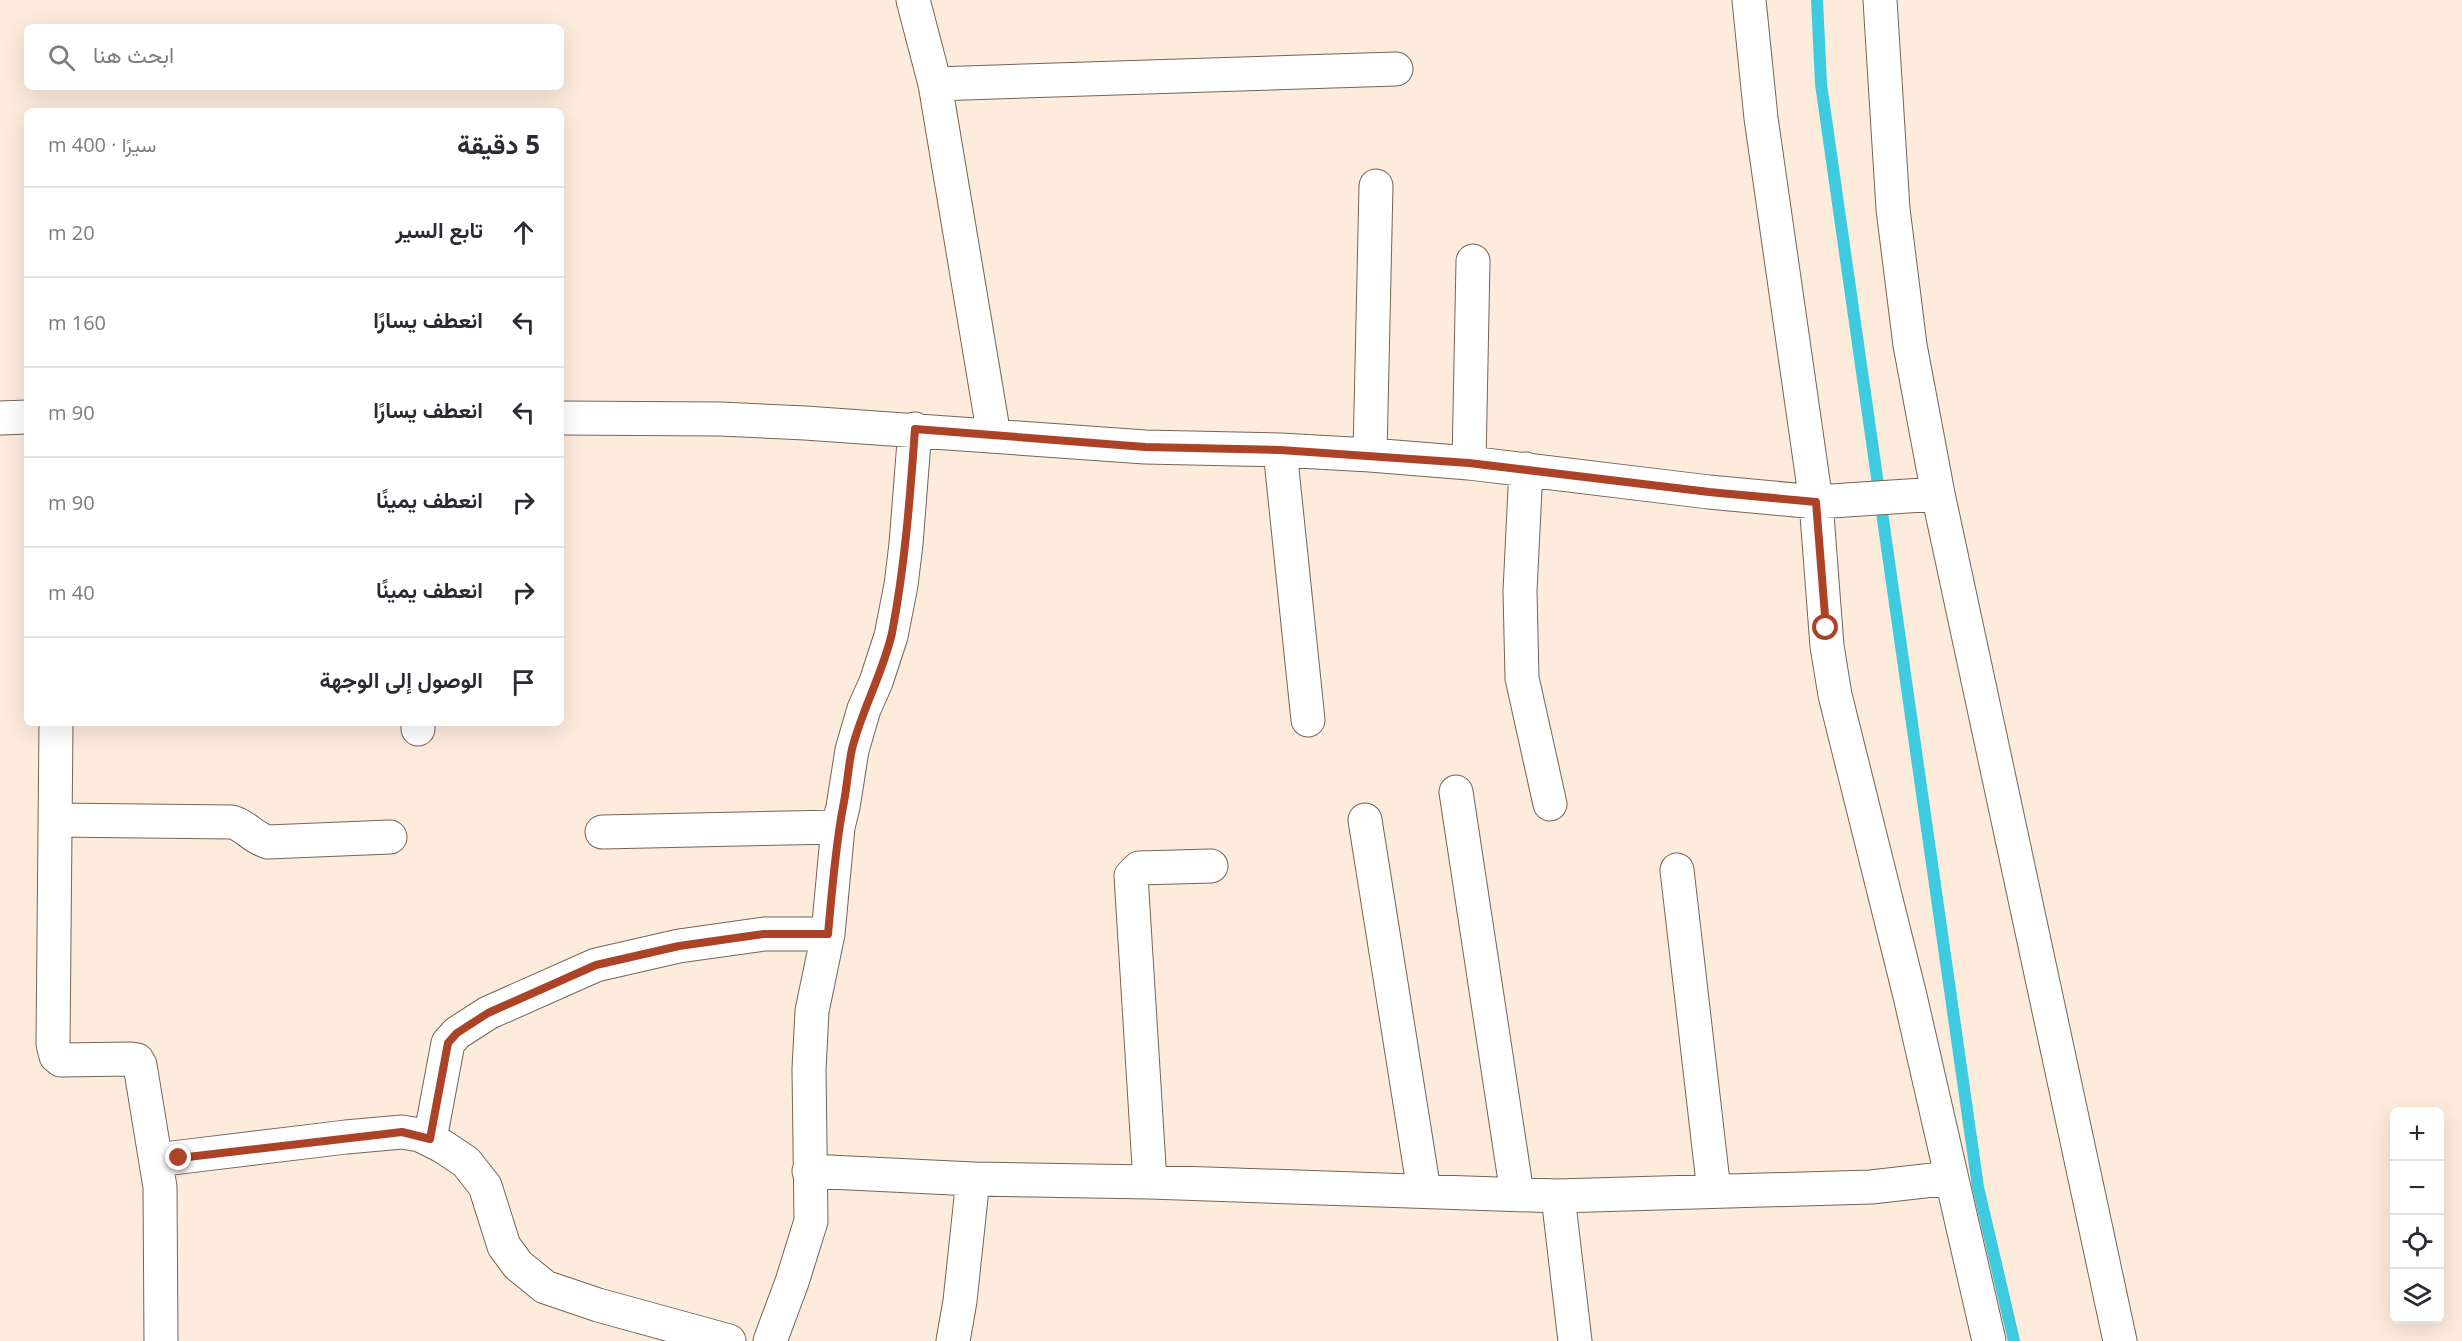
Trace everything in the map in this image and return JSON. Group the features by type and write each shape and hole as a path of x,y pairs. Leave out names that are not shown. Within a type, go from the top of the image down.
{"street":[{"path":"913,0 935,84 994,436"},
{"path":"1749,0 1761,118 1823,502 1827,646 1835,695 1910,996 1989,1341"},
{"path":"1880,0 1893,210 1927,494 2120,1341"},
{"path":"935,84 1396,69"},
{"path":"1370,455 1376,186"},
{"path":"1469,463 1473,261"},
{"path":"0,418 24,417"},
{"path":"564,418 720,419 915,429 1145,447 1370,455 1469,463 1709,492 1823,502 1927,494"},
{"path":"770,1341 811,1221 809,1069 812,1011 828,934 838,827 852,750 864,709 876,682 891,636 901,585 915,429"},
{"path":"1280,450 1308,720"},
{"path":"1526,469 1520,591 1522,678 1550,804"},
{"path":"56,726 53,1044 56,1056 67,1061 137,1060 142,1075 160,1187 161,1341"},
{"path":"1456,792 1517,1194"},
{"path":"55,820 237,822 253,836 268,842 390,837"},
{"path":"1365,820 1424,1191"},
{"path":"602,832 838,827"},
{"path":"1150,1182 1131,876 1139,868 1211,866"},
{"path":"1677,870 1714,1191"},
{"path":"430,1139 448,1043 457,1033 488,1013 596,965 658,951 764,934 828,934"},
{"path":"156,1160 402,1132 430,1139 466,1162 485,1186 504,1246 518,1265 544,1287 598,1305 729,1341"},
{"path":"809,1171 973,1179 1150,1182 1558,1196 1871,1187 1951,1178"},
{"path":"953,1341 960,1301 973,1179"},
{"path":"1558,1196 1575,1341"}],"waterway":[{"path":"1817,0 1821,84 1978,1187 2014,1341"}],"route":[{"path":"179,1158 402,1132 430,1139 448,1043 457,1033 488,1013 596,965 679,946 764,934 828,934 838,827 852,750 858,726 891,636 901,585 915,429 1145,447 1280,450 1469,463 1709,492 1816,502 1826,628"}]}
